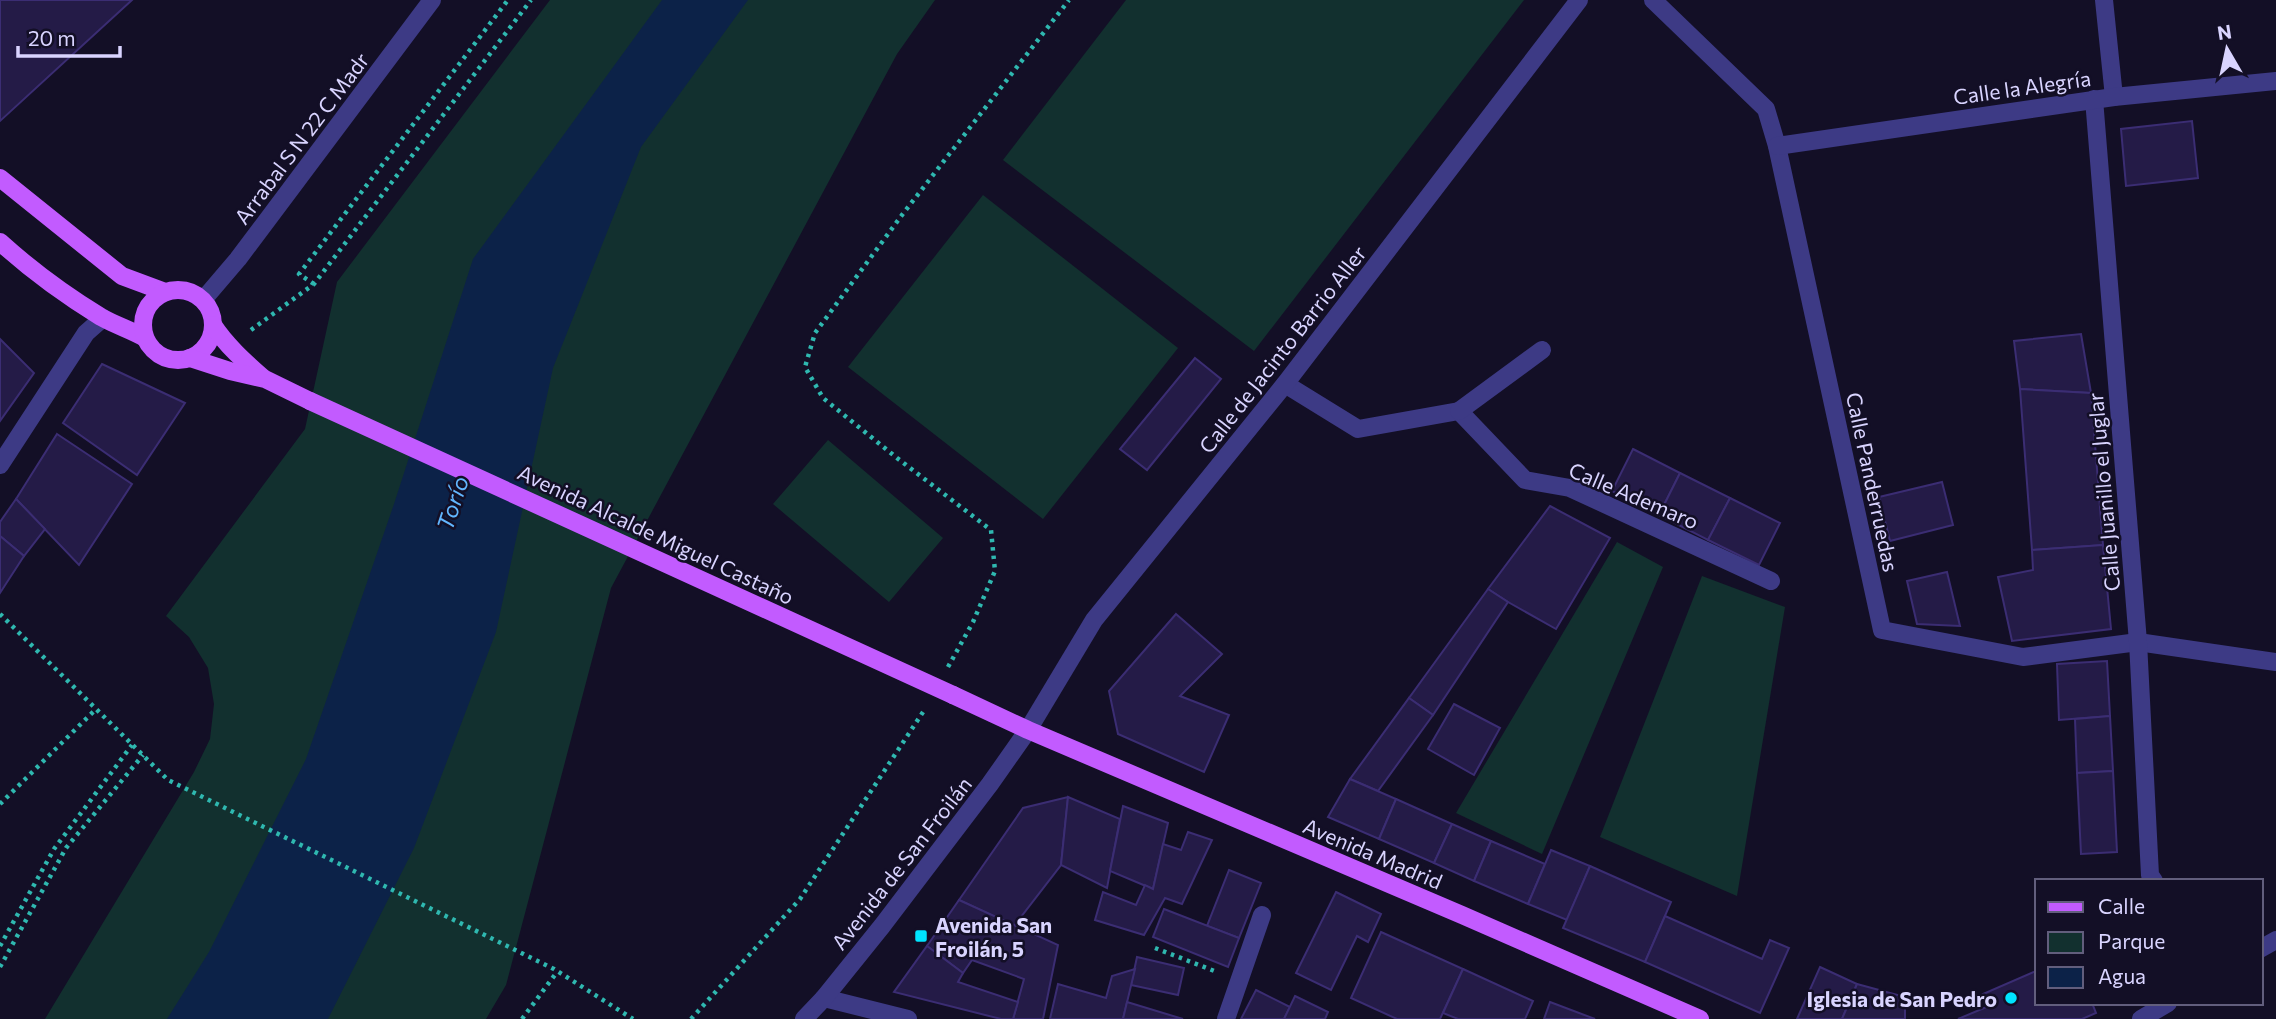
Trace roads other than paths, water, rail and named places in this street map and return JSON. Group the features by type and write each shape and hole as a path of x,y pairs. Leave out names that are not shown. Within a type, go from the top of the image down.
{"main road":[{"path":"0,178 122,276 165,292 185,291 203,300 212,316 212,335 200,353 190,358 168,359 159,355 145,338 103,318 24,263 0,242"},
{"path":"145,338 144,316 155,298 165,292"},
{"name":"Avenida Alcalde Miguel Castaño","path":"213,325 238,355 265,379"},
{"name":"Avenida Alcalde Miguel Castaño","path":"190,358 265,379 1028,730"},
{"name":"Avenida Madrid","path":"1028,730 1700,1019"}],"street":[{"name":"Arrabal S N 22 C Madr","path":"203,300 238,259 432,0"},
{"name":"Calle de Jacinto Barrio Aller","path":"1028,730 1094,620 1285,384 1579,0"},
{"name":"Calle Panderruedas","path":"1653,0 1766,109 1777,146 1882,630 2023,657 2138,642 2276,662"},
{"path":"2104,0 2113,97"},
{"name":"Calle la Alegría","path":"1777,146 2094,99 2276,81"},
{"name":"Calle Juanillo el Juglar","path":"2094,99 2138,642 2150,875 2153,879"},
{"path":"0,465 86,333 103,318"},
{"path":"1285,384 1358,429 1459,411 1542,350"},
{"name":"Calle Ademaro","path":"1459,411 1525,480 1570,488 1771,581"},
{"name":"Avenida de San Froilán","path":"804,1019 824,999 916,883 1028,730"},
{"path":"1226,1019 1262,915"},
{"path":"824,999 908,1019"},
{"path":"2141,1019 2165,1005"}],"water":[{"name":"Torío","path":"662,0 748,0 641,147 553,368 496,632 414,848 328,1019 167,1019 209,952 306,759 394,504 473,259"}],"place":[{"name":"Avenida San Froilán, 5","path":"921,936"},
{"name":"Iglesia de San Pedro","path":"2011,998"}]}
